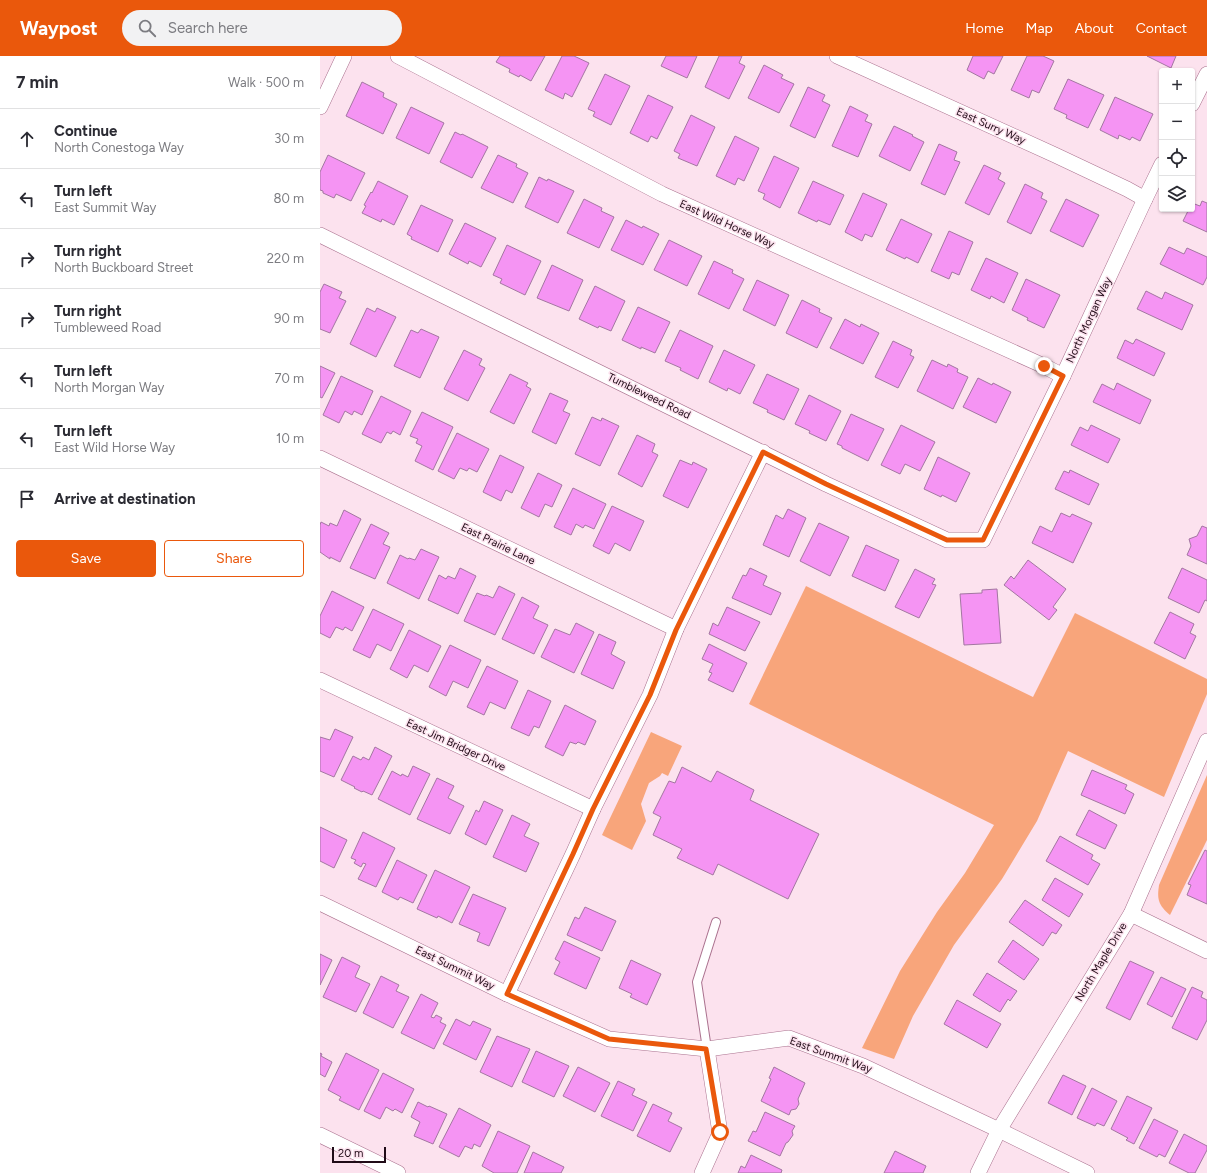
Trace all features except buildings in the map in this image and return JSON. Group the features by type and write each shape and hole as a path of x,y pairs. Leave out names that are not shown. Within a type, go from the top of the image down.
{"street":[{"path":"320,107 344,56"},
{"name":"East Wild Horse Way","path":"398,56 662,194 1044,366 1063,376"},
{"name":"East Surry Way","path":"837,56 1055,155 1145,199"},
{"path":"1195,98 1207,74"},
{"name":"North Morgan Way","path":"983,540 1063,376 1159,170"},
{"name":"Tumbleweed Road","path":"320,235 826,484 947,540 983,540"},
{"path":"507,994 593,809 650,695 676,630 763,452"},
{"name":"East Prairie Lane","path":"320,458 676,630"},
{"name":"East Jim Bridger Drive","path":"320,680 593,809"},
{"name":"North Maple Drive","path":"978,1173 999,1130 1131,914 1207,741"},
{"name":"East Summit Way","path":"320,903 507,994 609,1039 706,1049 789,1038 863,1066 1087,1173"},
{"path":"1131,914 1207,951"},
{"path":"702,1173 720,1132 706,1049"},
{"path":"320,1135 398,1173"}],"lane":[{"path":"706,1049 697,982 716,922"}],"shaded area":[{"path":"806,586 1033,697 1075,613 1207,679 1207,694 1164,797 1068,751 1037,821 1002,879 954,945 913,1016 894,1059 862,1048 900,971 937,912 965,873 994,825 749,704"},
{"path":"651,732 682,746 668,776 662,773 649,783 641,804 646,821 632,850 602,835"},
{"path":"1207,775 1207,840 1170,915 1159,902 1159,885"}],"route":[{"path":"720,1132 706,1049 609,1039 507,994 593,809 650,695 676,630 763,452 826,484 947,540 983,540 1063,376 1044,366"}]}
